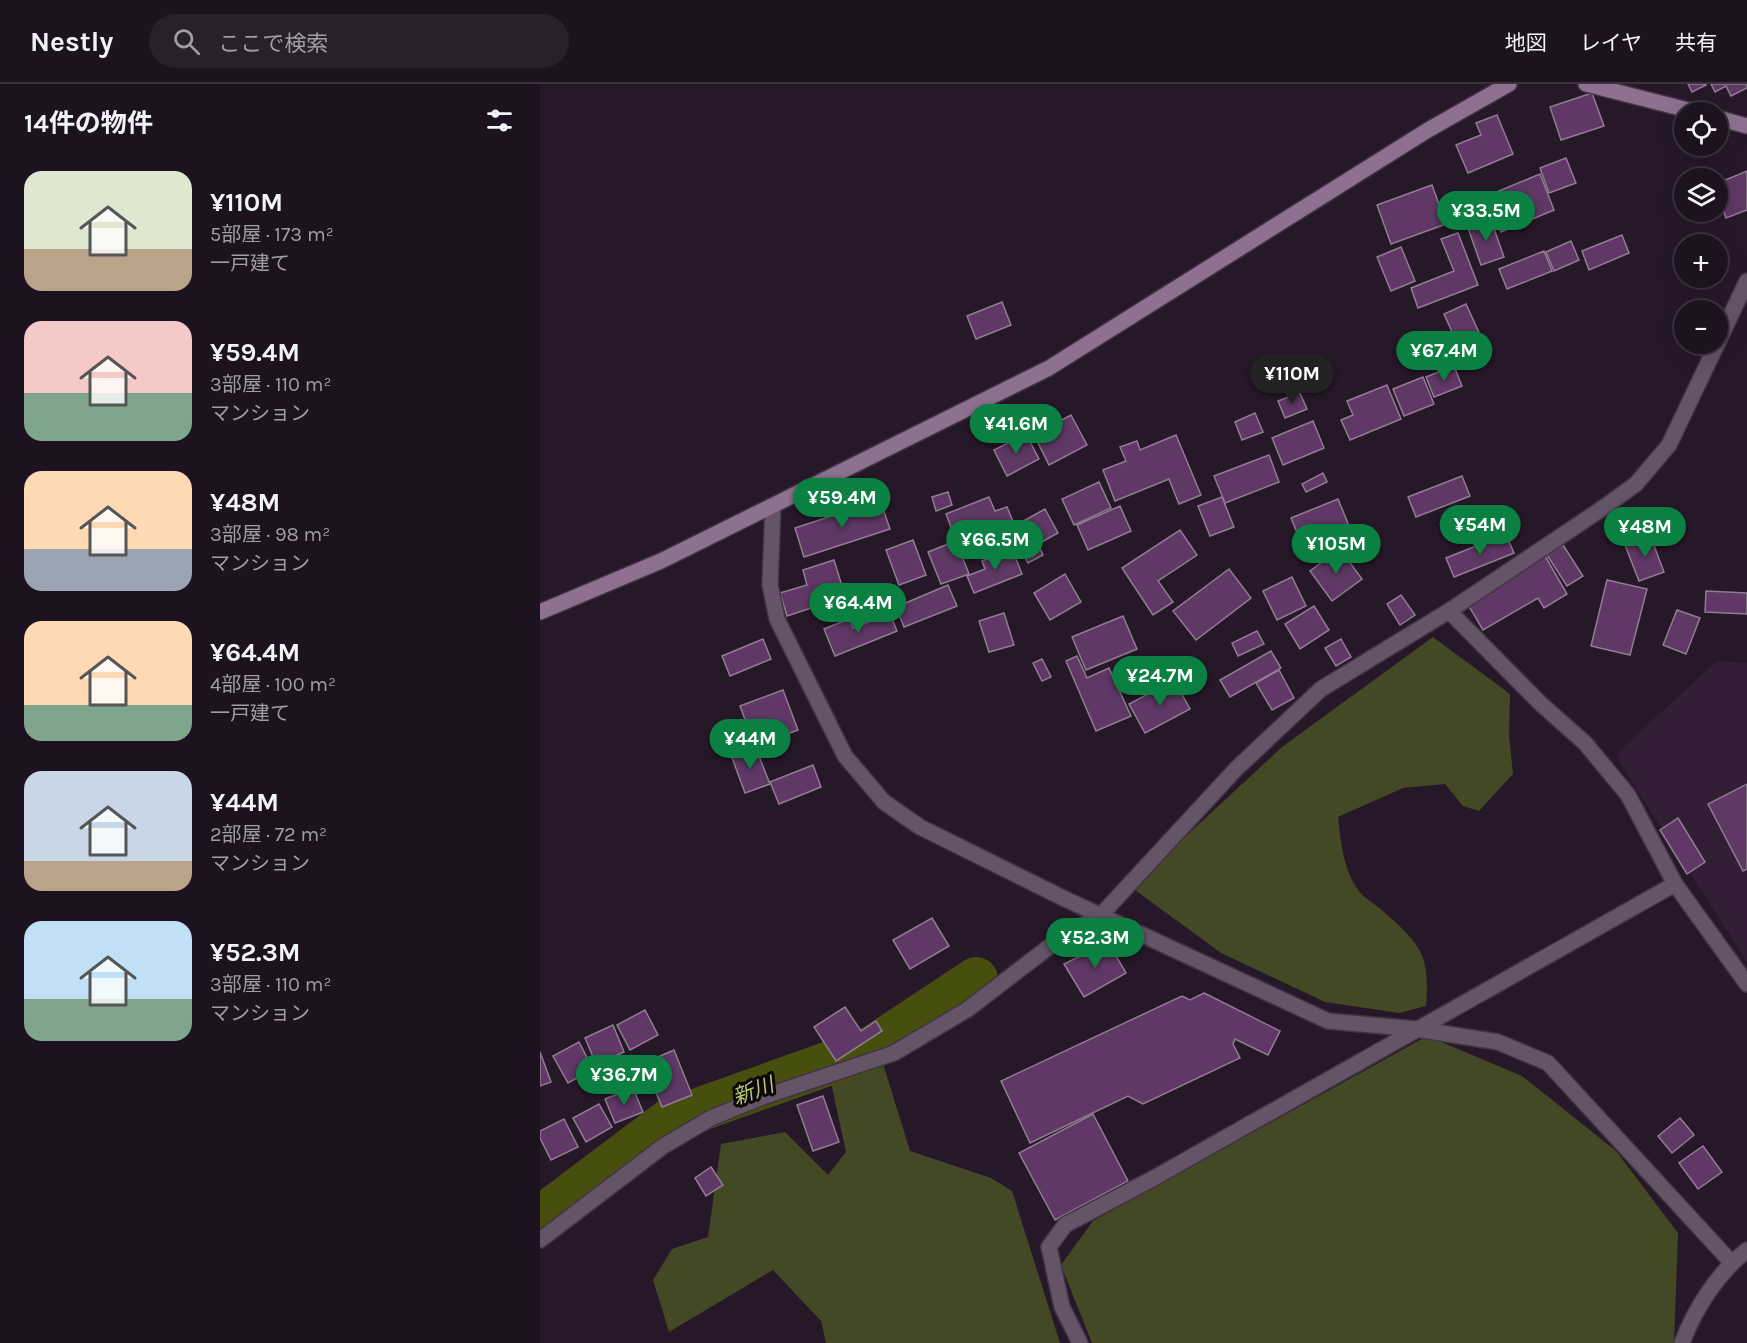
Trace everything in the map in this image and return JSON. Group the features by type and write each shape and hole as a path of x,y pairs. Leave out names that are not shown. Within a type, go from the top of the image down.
{"street":[{"path":"540,612 661,561 1049,368 1428,130 1509,84"},
{"path":"1586,84 1674,106"},
{"path":"1728,121 1747,126"},
{"path":"540,1240 662,1147 711,1118 760,1098 894,1053 968,1009 1062,937 1101,915 1236,769 1321,689 1449,611 1636,484 1670,445 1747,281"},
{"path":"774,506 770,585 777,619 845,756 884,802 920,827 1328,1021 1416,1029 1498,1042 1548,1063 1731,1262"},
{"path":"1449,611 1541,705 1585,743 1628,795 1675,884 1747,984"},
{"path":"1080,1343 1062,1307 1050,1247 1065,1225 1164,1172 1675,884"},
{"path":"1682,1343 1691,1318 1731,1262 1747,1250"}],"shaded area":[{"path":"1717,661 1747,663 1747,962 1619,761 1617,753"}],"green space":[{"path":"1433,637 1510,694 1509,735 1513,774 1479,811 1463,806 1445,784 1403,788 1338,817 1344,856 1354,883 1362,894 1407,934 1421,953 1426,975 1426,1006 1399,1013 1325,1002 1221,953 1131,887 1282,747"},
{"path":"1427,1036 1522,1076 1616,1151 1678,1233 1674,1343 1092,1343 1061,1265 1093,1221"},
{"path":"884,1067 910,1151 991,1178 1012,1191 1060,1343 826,1343 821,1321 773,1270 669,1332 653,1280 672,1249 708,1237 721,1144 785,1132 828,1175 846,1152 830,1078"}],"building":[{"path":"1688,84 1706,84 1706,85 1692,92"},
{"path":"1711,84 1747,84 1747,88 1731,96 1726,86 1715,92"},
{"path":"1592,93 1604,126 1561,140 1550,107"},
{"path":"1497,115 1513,154 1468,173 1456,145 1481,135 1476,123"},
{"path":"1566,158 1576,183 1549,193 1540,168"},
{"path":"1747,171 1747,210 1728,217 1728,179"},
{"path":"1540,174 1554,210 1501,232 1487,196"},
{"path":"1432,185 1446,224 1391,244 1377,205"},
{"path":"1491,220 1504,257 1481,265 1468,228"},
{"path":"1458,233 1478,285 1418,308 1411,288 1454,271 1441,239"},
{"path":"1622,235 1629,253 1589,270 1582,251"},
{"path":"1571,241 1579,260 1554,271 1546,252"},
{"path":"1401,247 1415,281 1391,291 1377,257"},
{"path":"1544,251 1552,271 1507,289 1499,269"},
{"path":"1002,302 1011,325 976,339 967,316"},
{"path":"1466,304 1481,337 1459,347 1444,314"},
{"path":"1454,366 1462,386 1434,397 1426,377"},
{"path":"1423,377 1434,404 1404,416 1393,389"},
{"path":"1387,385 1401,419 1350,440 1341,420 1353,415 1347,401"},
{"path":"1300,393 1307,409 1285,418 1278,401"},
{"path":"1255,413 1263,432 1242,440 1235,422"},
{"path":"1071,415 1087,445 1049,465 1034,435"},
{"path":"1313,421 1324,448 1283,465 1272,438"},
{"path":"1026,434 1039,459 1007,476 994,450"},
{"path":"1176,435 1201,495 1179,504 1169,479 1115,501 1103,470 1126,461 1120,447 1137,441 1140,450"},
{"path":"1269,455 1279,482 1225,503 1214,476"},
{"path":"1323,473 1327,482 1306,492 1302,484"},
{"path":"1462,476 1470,496 1416,517 1408,497"},
{"path":"1099,482 1111,508 1074,525 1062,499"},
{"path":"948,492 952,505 936,511 932,497"},
{"path":"989,497 995,511 1007,507 1014,524 958,546 946,514"},
{"path":"1222,497 1234,527 1210,536 1198,506"},
{"path":"1338,499 1352,533 1305,552 1291,518"},
{"path":"880,500 890,529 804,557 795,528"},
{"path":"1120,506 1131,531 1088,550 1077,525"},
{"path":"1045,509 1058,533 1038,544 1043,555 1028,563 1009,529"},
{"path":"1180,530 1197,555 1158,581 1173,602 1153,615 1122,568"},
{"path":"1506,534 1514,553 1454,577 1446,558"},
{"path":"1650,535 1664,572 1639,581 1625,545"},
{"path":"913,540 926,575 899,585 886,550"},
{"path":"956,541 969,574 941,584 928,552"},
{"path":"1563,545 1583,576 1567,586 1547,555"},
{"path":"1012,549 1022,574 974,593 967,576 985,569 982,561"},
{"path":"1340,549 1362,579 1332,601 1310,571"},
{"path":"1545,556 1567,594 1544,608 1538,598 1483,630 1467,603"},
{"path":"834,560 843,589 814,598 817,606 787,616 780,593 807,585 803,570"},
{"path":"1229,569 1251,598 1196,640 1173,611"},
{"path":"1065,574 1081,602 1050,620 1034,593"},
{"path":"1292,577 1306,606 1277,620 1263,591"},
{"path":"1607,580 1647,589 1630,655 1591,646"},
{"path":"948,585 957,606 904,627 896,607"},
{"path":"1706,591 1747,593 1747,614 1705,612"},
{"path":"1401,595 1415,615 1400,625 1387,604"},
{"path":"1314,606 1329,630 1300,649 1285,624"},
{"path":"1677,610 1700,618 1686,654 1663,645"},
{"path":"1004,613 1014,645 989,652 979,621"},
{"path":"890,614 897,631 835,656 824,629 849,619 853,628"},
{"path":"1123,616 1137,649 1086,670 1072,637"},
{"path":"1257,631 1264,644 1238,656 1232,643"},
{"path":"763,639 771,659 730,676 722,656"},
{"path":"1341,639 1351,657 1336,666 1325,648"},
{"path":"1271,651 1281,668 1230,697 1220,680"},
{"path":"1077,656 1087,678 1109,668 1131,716 1096,731 1066,661"},
{"path":"1042,659 1051,677 1042,681 1033,663"},
{"path":"1279,670 1294,698 1272,710 1256,683"},
{"path":"1174,680 1190,709 1145,733 1129,704"},
{"path":"783,690 798,730 755,746 740,706"},
{"path":"755,746 770,784 745,793 731,755"},
{"path":"813,765 821,787 779,804 770,782"},
{"path":"1747,784 1747,869 1743,871 1708,804"},
{"path":"1678,818 1705,862 1687,874 1660,830"},
{"path":"932,918 949,946 910,969 893,940"},
{"path":"1108,942 1126,973 1084,997 1064,964"},
{"path":"1204,993 1280,1031 1268,1055 1235,1039 1233,1044 1240,1058 1143,1104 1128,1096 1030,1143 1001,1081 1182,996 1190,1000"},
{"path":"845,1007 861,1031 876,1021 882,1031 836,1061 814,1027"},
{"path":"645,1010 658,1035 630,1050 617,1025"},
{"path":"613,1025 624,1052 596,1064 585,1038"},
{"path":"579,1042 593,1069 568,1083 553,1056"},
{"path":"674,1050 692,1095 662,1107 644,1063"},
{"path":"540,1052 551,1082 540,1086"},
{"path":"633,1088 643,1112 615,1123 605,1099"},
{"path":"823,1096 839,1142 813,1151 797,1105"},
{"path":"599,1104 612,1127 586,1142 573,1118"},
{"path":"1093,1114 1128,1181 1055,1220 1019,1153"},
{"path":"1680,1118 1694,1135 1672,1153 1658,1136"},
{"path":"564,1119 578,1147 551,1160 540,1138 540,1131"},
{"path":"1703,1146 1722,1172 1698,1189 1679,1163"},
{"path":"711,1167 723,1185 706,1196 695,1178"}],"waterway":[{"name":"新川","path":"540,1218 670,1120 872,1048 976,979"}]}
